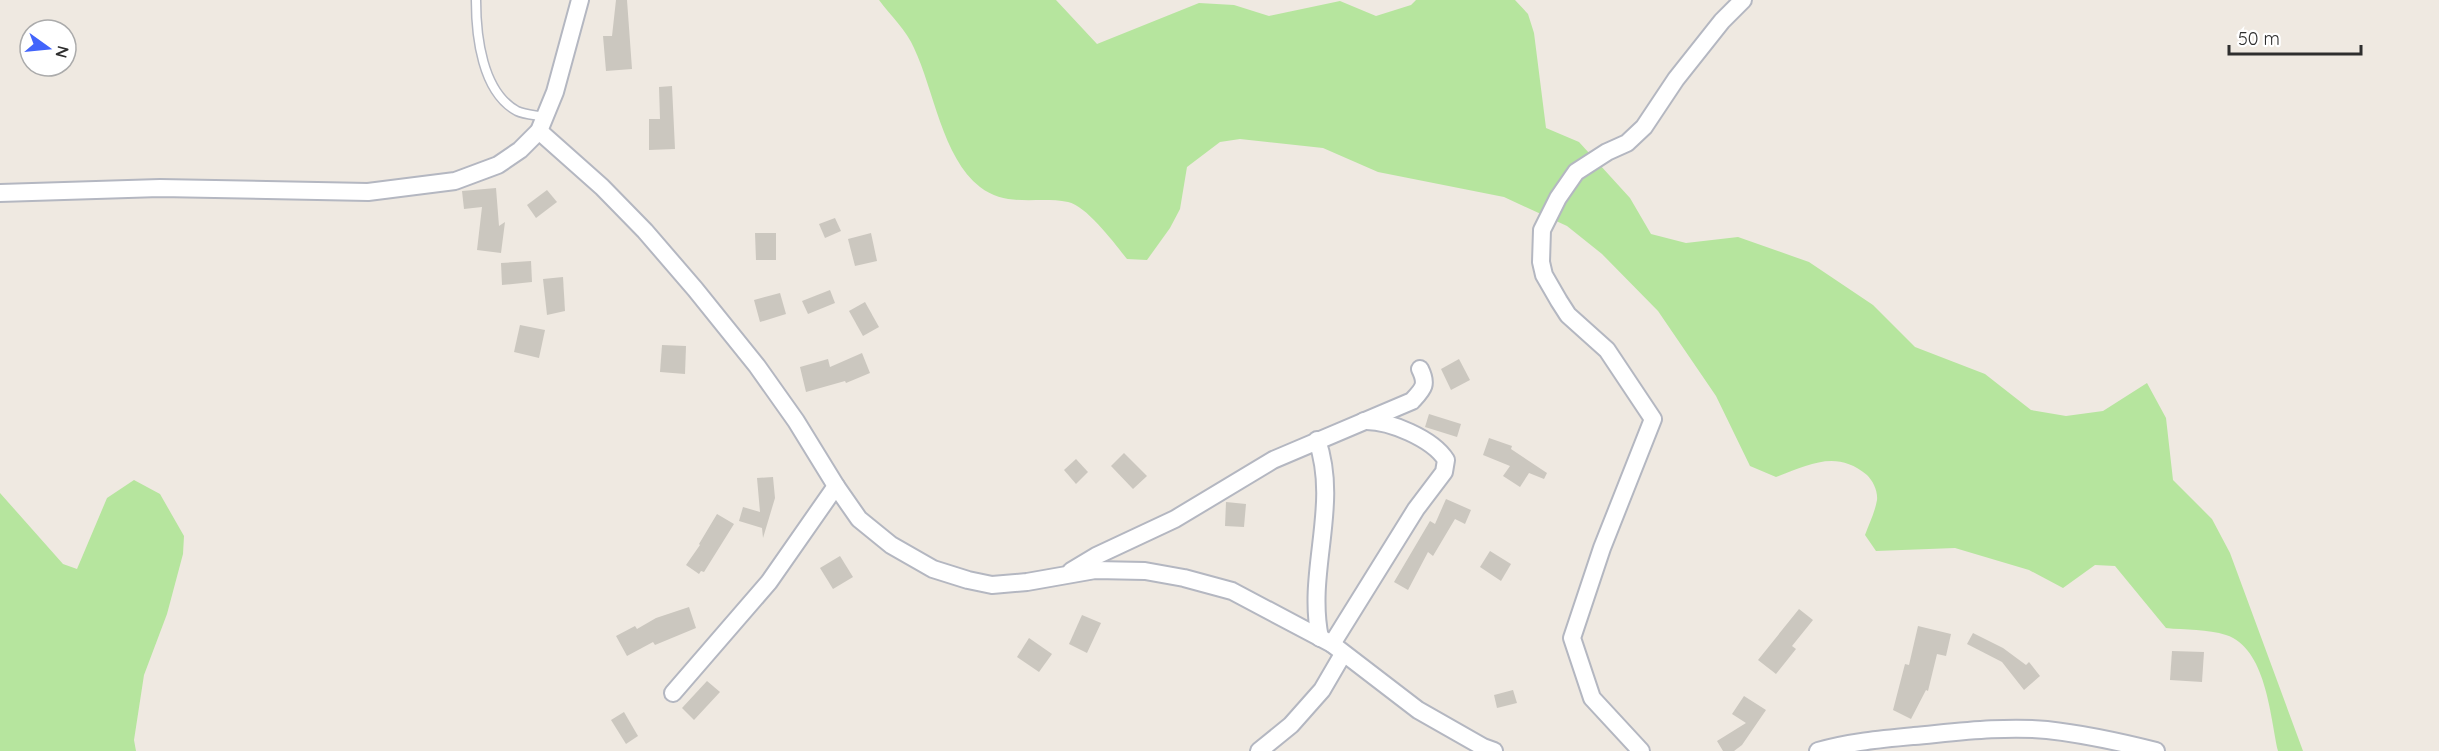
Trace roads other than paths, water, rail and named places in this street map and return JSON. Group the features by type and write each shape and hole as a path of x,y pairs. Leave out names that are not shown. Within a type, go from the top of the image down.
{"street":[{"path":"0,193 160,188 368,192 455,181 498,165 520,150 542,124 555,92 580,0"},
{"path":"1641,751 1592,698 1572,638 1602,548 1653,419 1607,350 1568,315 1559,301 1544,275 1542,230 1558,198 1576,172 1607,152 1627,143 1644,127 1676,79 1722,21 1743,0"},
{"path":"542,124 645,231 695,289 789,412 859,519 891,545 933,569 992,585 1028,582 1095,570 1145,570 1232,591 1332,645 1418,710 1494,751"},
{"path":"1066,574 1096,556 1175,519 1273,460 1412,401 1423,390 1425,379 1420,369"},
{"path":"1259,751 1291,725 1322,690 1332,645 1416,509 1444,472 1446,460 1440,451 1413,435 1378,420 1364,421"},
{"path":"1317,440 1324,465 1325,495 1315,614 1332,645"},
{"path":"673,693 769,582 836,486"},
{"path":"1818,751 1835,746 1983,729 2046,730 2110,740 2156,751"}],"lane":[{"path":"476,0 482,51 492,86 504,101 542,124"}]}
